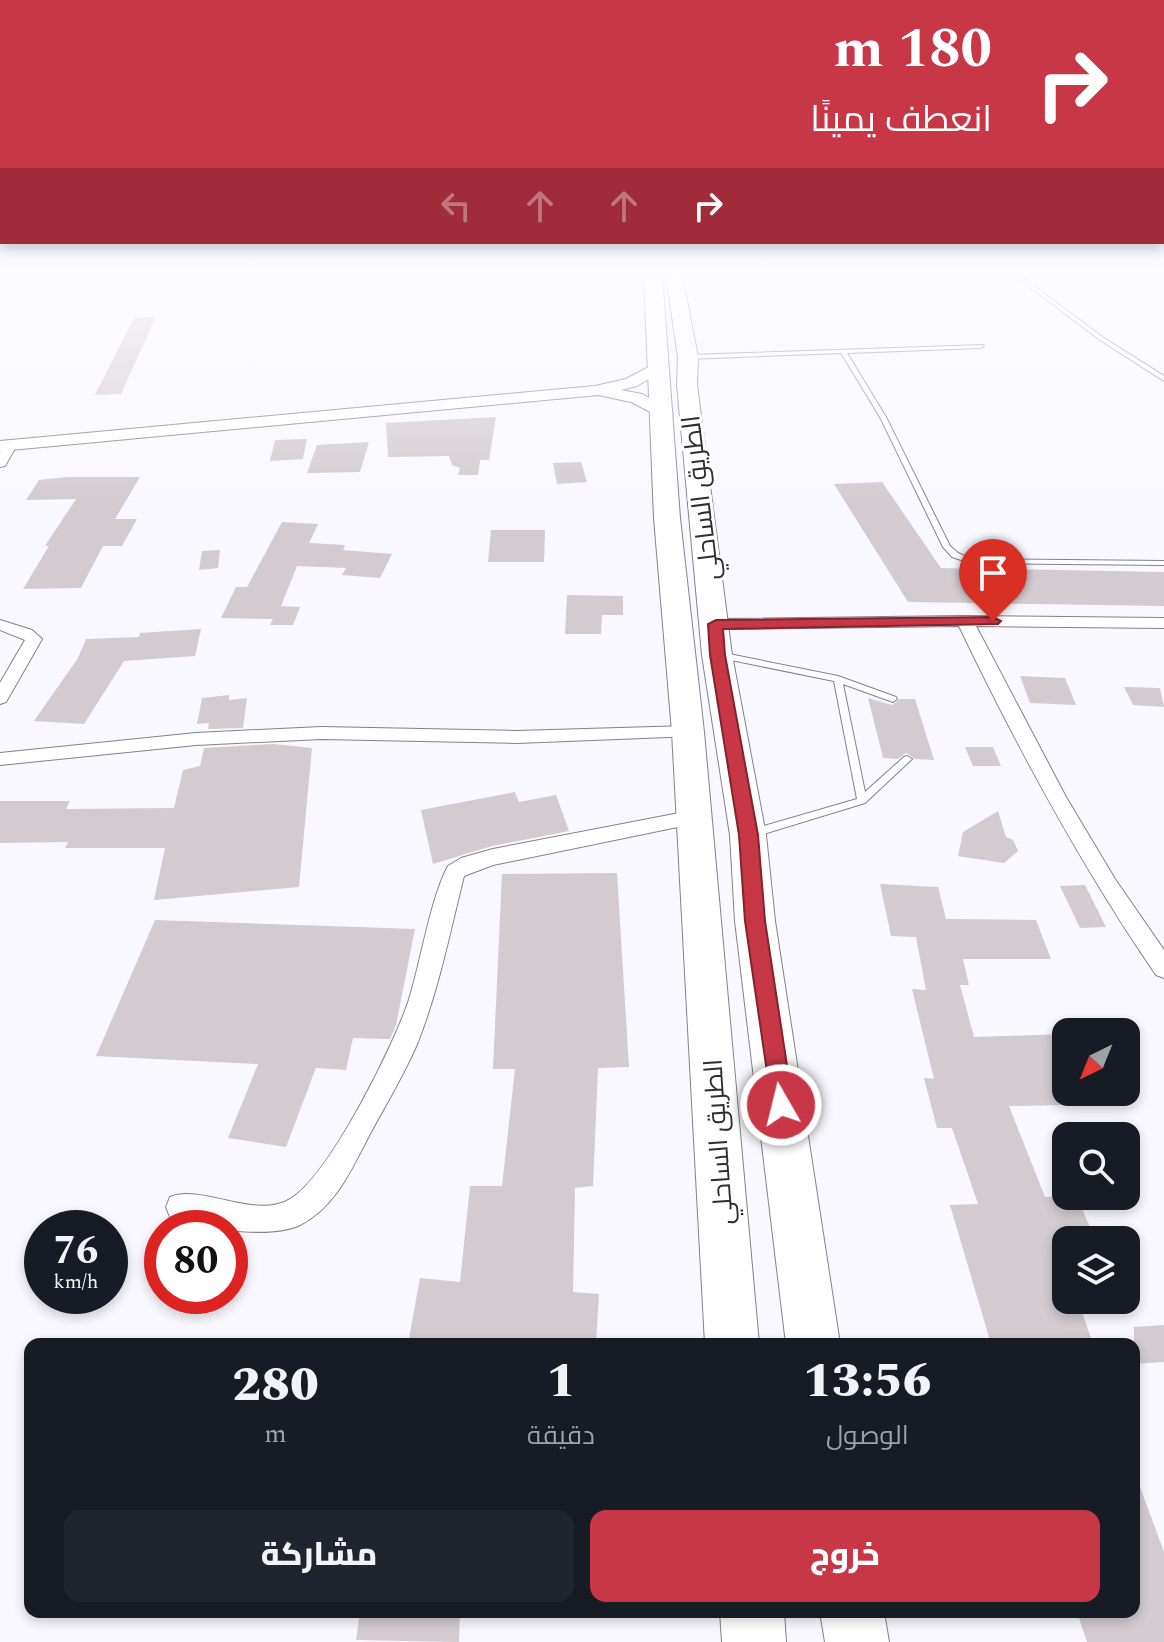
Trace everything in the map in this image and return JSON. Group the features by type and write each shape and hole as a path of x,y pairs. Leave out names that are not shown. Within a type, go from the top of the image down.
{"highway":[{"name":"الطريق الساحلي","path":"670,346 674,361 687,385 684,518 688,732 732,1338"},
{"name":"الطريق الساحلي","path":"674,346 664,414 684,518 717,640 748,835 755,921 812,1338"},
{"path":"752,1618 754,1642"},
{"path":"853,1618 857,1642"}],"street":[{"path":"0,463 6,445 595,391 631,383 674,361"},
{"path":"595,391 636,398 664,414"},
{"path":"717,640 965,621 1164,623"},
{"path":"965,621 1015,725 1116,901 1164,968"},
{"path":"0,625 34,639 0,698"},
{"path":"0,759 196,739 321,733 517,737 688,732"},
{"path":"180,1207 232,1217 268,1218 293,1214 316,1197 334,1175 405,1043 421,999 455,872 468,864 493,857 695,817"}],"lane":[{"path":"674,361 981,346"},
{"path":"1113,346 1164,379"},
{"path":"843,351 883,417 943,541 955,555 970,561 1164,563"},
{"path":"717,640 893,699"},
{"path":"838,679 862,801"},
{"path":"748,835 862,801 907,759"}],"building":[{"path":"120,346 143,346 121,394 95,395"},
{"path":"496,417 489,460 480,460 478,475 458,475 460,468 452,465 449,456 388,457 386,423"},
{"path":"307,439 303,459 270,461 275,440"},
{"path":"369,442 360,472 307,473 317,445"},
{"path":"581,462 587,482 557,484 553,463"},
{"path":"140,477 115,519 137,519 122,546 103,546 81,588 23,589 49,546 45,546 76,499 26,500 39,480"},
{"path":"882,482 941,568 1164,572 1164,606 908,602 834,484"},
{"path":"282,522 318,524 309,543 345,545 343,550 392,554 380,578 342,575 346,568 297,566 281,606 300,607 293,625 270,625 273,619 221,618 236,587 247,587"},
{"path":"491,530 545,530 544,562 488,562"},
{"path":"220,550 218,568 199,570 202,551"},
{"path":"567,595 623,596 623,615 602,615 601,634 565,634"},
{"path":"201,629 195,656 124,661 84,724 34,721 78,658 86,639 139,637 140,633"},
{"path":"1020,676 1065,678 1076,705 1030,703"},
{"path":"1124,687 1160,688 1164,707 1133,705"},
{"path":"229,695 229,700 247,698 243,728 208,729 209,723 197,724 202,698"},
{"path":"868,698 892,705 900,699 915,699 934,760 915,759 906,753 898,759 883,758"},
{"path":"273,744 312,748 299,887 154,900 165,848 65,848 68,842 0,843 0,801 70,801 66,809 174,808 183,770 200,766 204,748"},
{"path":"965,747 993,747 1001,766 973,766"},
{"path":"515,792 519,802 556,795 569,831 492,846 433,864 421,810"},
{"path":"998,811 1006,837 1013,840 1018,851 1004,863 958,856 963,832"},
{"path":"617,873 629,1067 598,1068 593,1186 575,1188 573,1292 599,1294 596,1338 409,1338 420,1278 460,1282 470,1186 502,1186 515,1069 493,1069 502,874"},
{"path":"880,884 938,887 946,919 1036,920 1051,959 963,959 969,985 960,985 974,1037 1052,1034 1052,1105 1009,1106 1045,1197 1052,1197 1052,1210 1083,1210 1089,1226 1052,1226 1052,1314 1083,1314 1091,1338 989,1338 950,1205 978,1204 952,1128 937,1128 924,1078 934,1079 912,989 926,990 916,937 891,936"},
{"path":"1085,885 1106,927 1080,928 1060,886"},
{"path":"155,920 415,929 396,1025 390,1039 353,1038 346,1070 316,1068 286,1147 228,1138 258,1064 96,1056"},
{"path":"1164,1325 1164,1362 1140,1364 1140,1338 1134,1338 1134,1327"},
{"path":"1140,1487 1164,1552 1164,1642 1087,1642 1079,1618 1140,1618"},
{"path":"359,1618 460,1618 459,1642 356,1640"}],"route":[{"path":"781,1105 755,921 748,835 717,655 716,624 993,621"}]}
